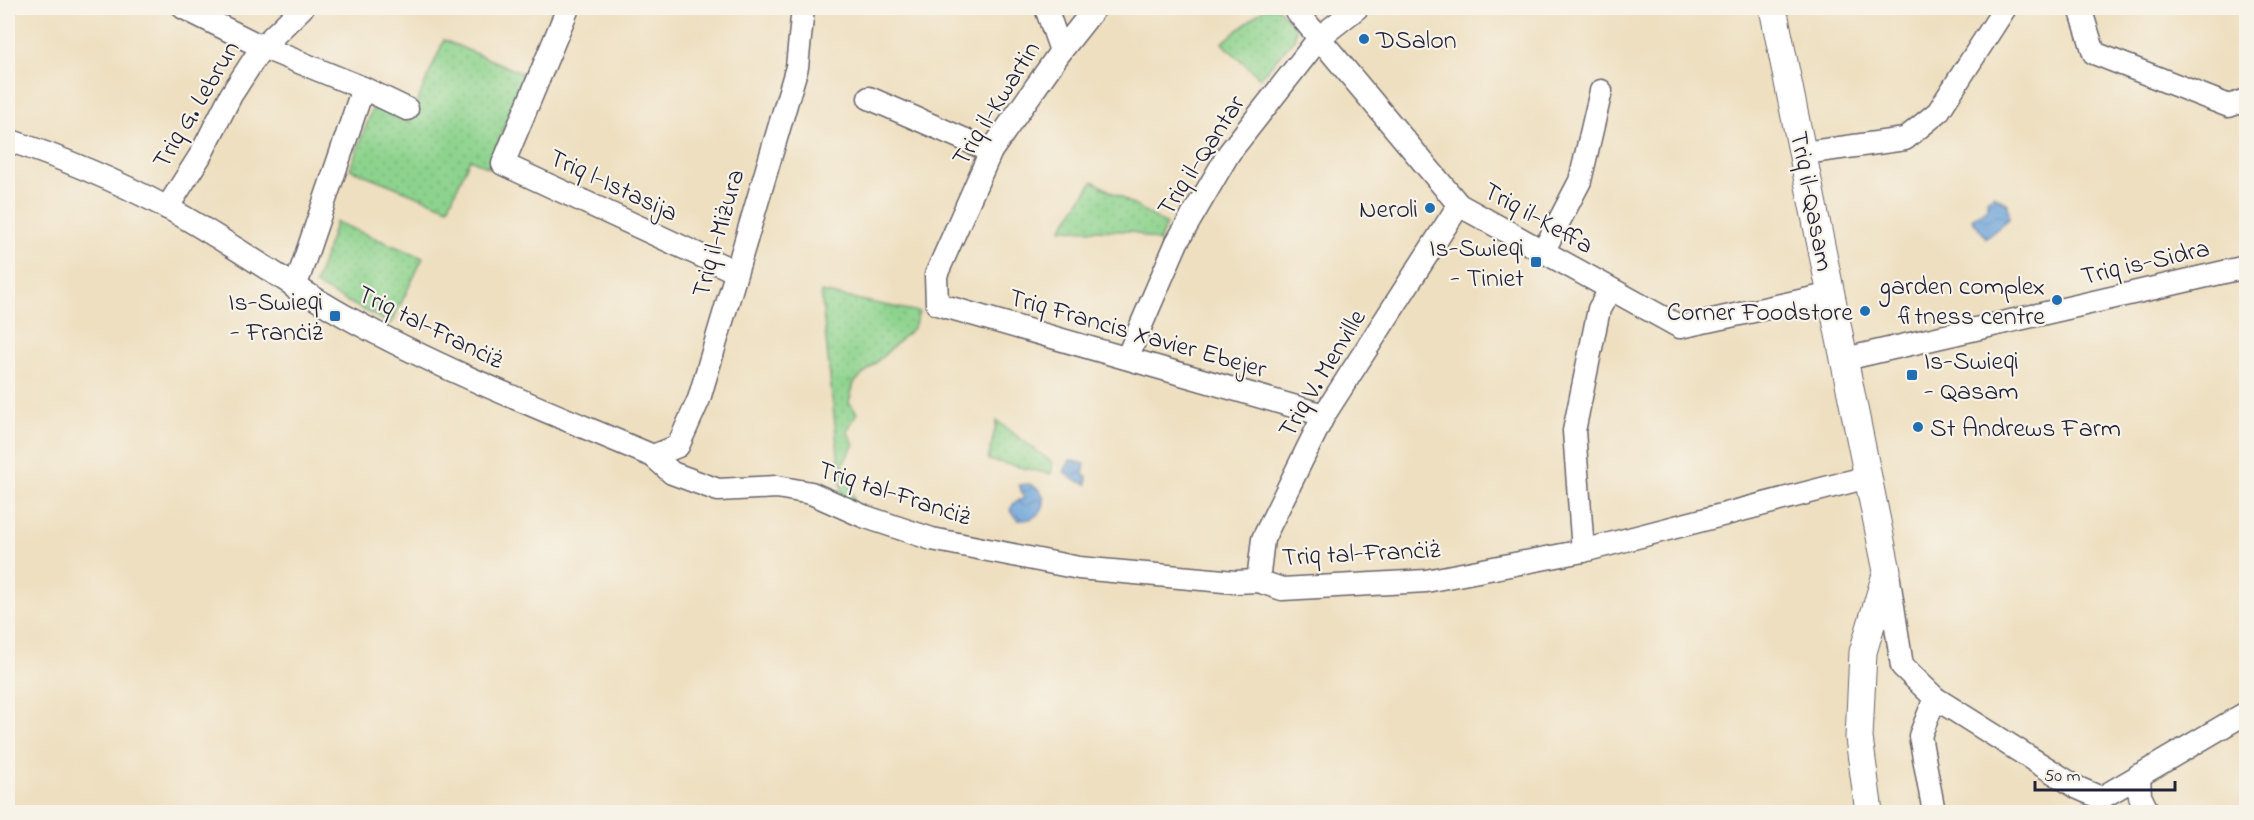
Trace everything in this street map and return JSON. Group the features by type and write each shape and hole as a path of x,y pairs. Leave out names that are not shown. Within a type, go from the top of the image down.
{"street":[{"path":"184,8 262,47 363,88 407,109"},
{"name":"Triq G. Lebrun","path":"167,208 200,156 231,95 262,47 302,8"},
{"name":"Triq l-Istasija","path":"568,8 502,164 734,272"},
{"name":"Triq il-Miżura","path":"653,456 678,446 699,399 734,272 796,67 803,8"},
{"path":"1046,8 1061,51"},
{"name":"Triq il-Kwartin","path":"937,304 936,275 991,151 1061,51 1095,8"},
{"name":"Triq il-Keffa","path":"1294,8 1459,205 1610,290 1680,327 1832,294"},
{"name":"Triq il-Qantar","path":"1127,358 1177,242 1229,153 1320,38 1357,8"},
{"name":"Triq il-Qasam","path":"1773,8 1887,571"},
{"path":"2080,8 2094,53 2229,106 2247,100"},
{"path":"1804,153 1905,139 1938,112 1998,10"},
{"path":"295,288 363,88"},
{"path":"1543,252 1580,181 1601,90"},
{"path":"869,98 991,151"},
{"name":"Triq tal-Franċiż","path":"8,140 66,159 167,208 354,322 469,377 653,456 672,473 718,490 777,487 811,493 863,516 932,539 1079,568 1235,582 1258,580 1282,590 1426,581 1583,551 1868,477"},
{"name":"Triq V. Menville","path":"1258,580 1263,539 1324,415 1459,205"},
{"name":"Triq is-Sidra","path":"1845,360 2247,267"},
{"path":"1583,551 1574,430 1599,309 1610,290"},
{"name":"Triq Francis Xavier Ebejer","path":"937,304 1324,415"},
{"path":"1887,571 1902,666 1935,698 2078,788 2101,798 2247,714"},
{"path":"1869,813 1859,738 1863,652 1887,571"},
{"path":"1934,813 1920,736 1935,698"},
{"path":"2139,775 2140,796 2148,813"}],"green space":[{"path":"1265,8 1278,8 1296,28 1295,38 1260,78 1222,43"},
{"path":"444,40 524,74 489,168 470,159 448,208 350,169 373,107 408,122"},
{"path":"1093,181 1166,224 1159,242 1131,231 1061,229"},
{"path":"336,222 423,258 391,324 315,285"},
{"path":"821,292 919,312 914,327 854,383 849,402 857,413 847,431 854,444 843,464 854,499 852,502 812,487 842,492"},
{"path":"997,421 1053,463 1051,474 988,460"}],"water":[{"path":"1994,195 2008,204 2009,219 1986,238 1972,219 1987,208 1987,200"},
{"path":"1070,460 1085,464 1083,475 1087,477 1087,484 1074,480 1064,472"},
{"path":"1029,484 1042,494 1043,506 1035,517 1018,520 1010,510 1014,503 1024,498 1019,485"}],"place":[{"name":"DSalon","path":"1364,39"},
{"name":"Neroli","path":"1430,208"},
{"name":"Is-Swieqi - Tiniet","path":"1536,262"},
{"name":"garden complex fitness centre","path":"2057,300"},
{"name":"Corner Foodstore","path":"1865,311"},
{"name":"Is-Swieqi - Franċiż","path":"335,316"},
{"name":"Is-Swieqi - Qasam","path":"1912,375"},
{"name":"St Andrews Farm","path":"1918,427"}]}
